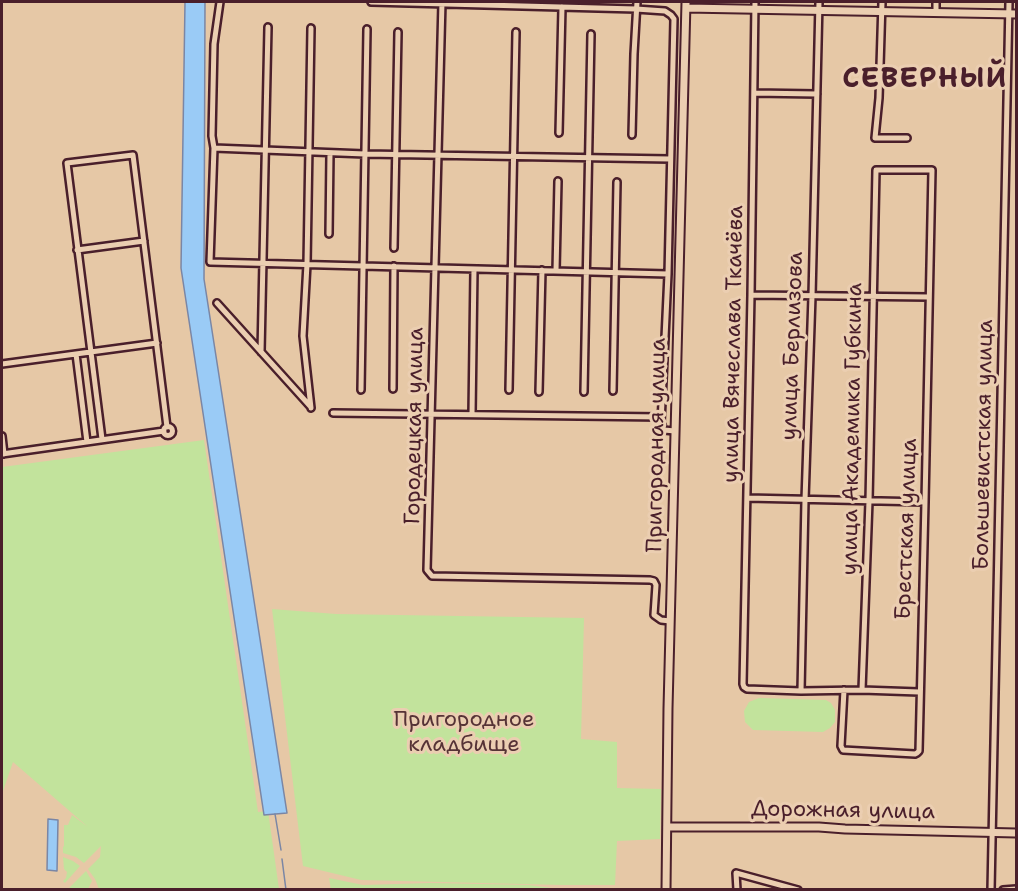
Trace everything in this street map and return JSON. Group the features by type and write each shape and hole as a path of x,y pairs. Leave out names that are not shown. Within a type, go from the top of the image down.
{"street":[{"path":"220,2 214,44 212,124 214,148 210,262 668,274"},
{"path":"371,2 516,3 636,9 665,11 674,19 668,274 661,423 664,430 675,431"},
{"path":"632,135 637,2"},
{"name":"улица Берлизова","path":"801,691 819,2"},
{"path":"882,2 879,98 875,138 907,138"},
{"path":"936,2 936,12"},
{"name":"Большевистская улица","path":"991,890 1013,14 1009,2"},
{"name":"Городецкая улица","path":"442,3 427,570 432,576 650,580 656,585 654,615 661,620 670,621"},
{"path":"686,5 755,5 819,11 1013,14"},
{"name":"Пригородная улица","path":"666,890 668,708 686,5"},
{"name":"улица Вячеслава Ткачёва","path":"755,5 743,684 747,689 801,691"},
{"path":"559,133 561,7"},
{"path":"261,352 268,27"},
{"path":"217,303 311,408 303,336 307,264 311,27"},
{"path":"361,390 367,29"},
{"path":"394,248 398,32"},
{"path":"509,390 516,32"},
{"path":"584,392 591,33"},
{"path":"754,93 817,94"},
{"path":"214,148 365,154 670,159"},
{"path":"670,150 682,151"},
{"path":"328,234 330,153"},
{"path":"2,436 3,454 102,440 166,429 133,155 66,163 102,440"},
{"name":"улица Академика Губкина","path":"862,690 876,170 932,170"},
{"name":"Брестская улица","path":"844,690 841,746 843,750 915,754 919,751 932,170"},
{"path":"556,271 558,181"},
{"path":"613,391 617,182"},
{"path":"77,250 144,241"},
{"path":"393,389 394,266"},
{"path":"472,414 474,269"},
{"path":"539,392 542,270"},
{"path":"751,295 929,297"},
{"path":"667,301 678,301"},
{"path":"2,364 157,343"},
{"path":"76,354 87,441"},
{"path":"333,413 661,417"},
{"path":"747,498 925,502"},
{"path":"801,691 919,692"},
{"name":"Дорожная улица","path":"668,827 819,826 845,829 1017,833"},
{"path":"737,890 736,873 798,890"},
{"path":"1003,890 1017,889"}],"green space":[{"path":"80,438 80,440 10,450 9,448"},
{"path":"204,440 258,812 268,811 279,889 99,889 88,869 100,857 101,846 84,863 76,857 63,853 64,825 68,825 72,815 88,827 13,762 2,794 2,467"},
{"name":"Пригородное кладбище","path":"272,609 336,614 584,618 581,739 617,742 617,788 661,789 660,839 617,841 615,885 361,880 303,866"},
{"path":"759,698 826,700 835,710 835,722 823,732 753,730 745,722 744,711 749,702"},
{"path":"63,857 80,866 65,883 63,881 67,872 64,869"},
{"path":"86,871 92,881 88,889 70,889 69,888"},
{"path":"329,878 363,885 430,883 529,885 559,889 331,890"}],"water":[{"path":"185,2 205,2 204,279 287,813 264,815 181,268"},
{"path":"48,819 58,820 57,871 47,870"}],"waterway":[{"path":"275,814 281,850"},
{"path":"282,859 286,890"}],"district":[{"name":"СЕВЕРНЫЙ","path":"925,80"}]}
